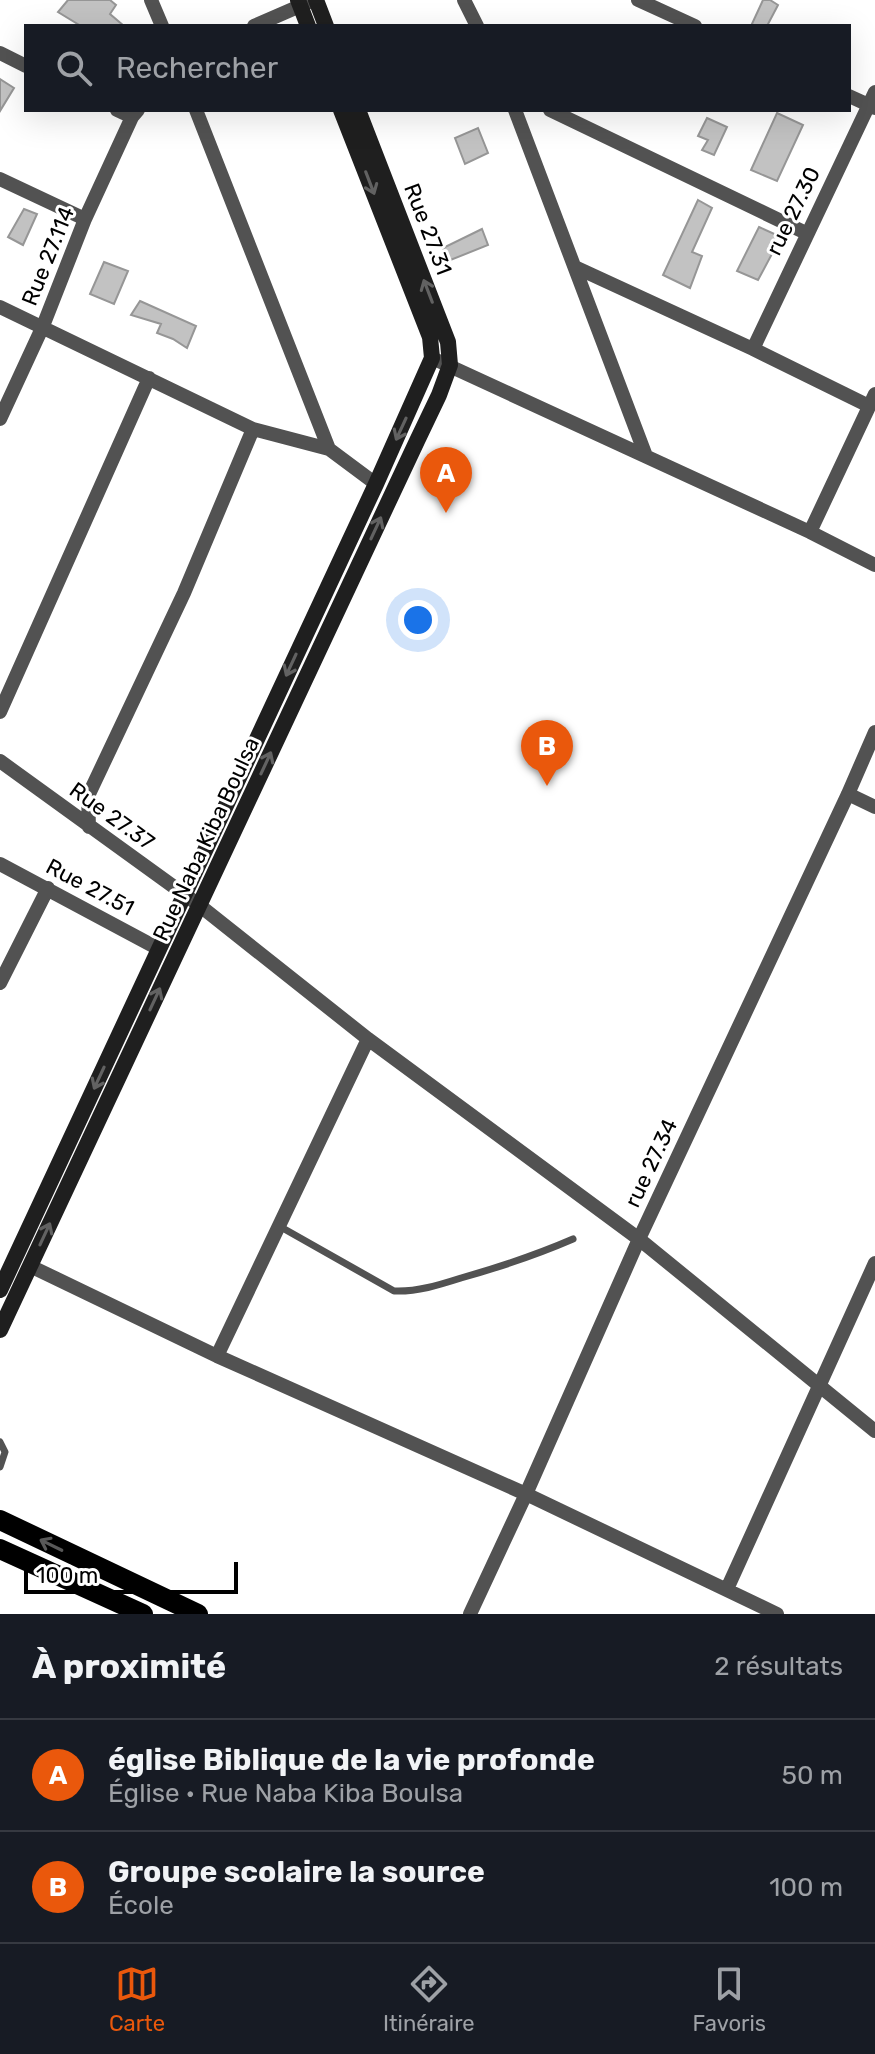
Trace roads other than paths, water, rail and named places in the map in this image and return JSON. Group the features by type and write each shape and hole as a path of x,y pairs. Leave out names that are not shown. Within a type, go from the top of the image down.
{"main road":[{"path":"0,1520 198,1614"},
{"path":"0,1549 143,1614"}],"street":[{"path":"151,0 161,24"},
{"path":"464,0 476,24"},
{"path":"638,0 691,24"},
{"path":"258,24 307,1"},
{"path":"307,1 308,24"},
{"path":"307,1 324,24"},
{"path":"0,53 24,65"},
{"path":"851,96 873,102"},
{"name":"rue 27.30","path":"753,349 806,233 873,102"},
{"path":"197,112 329,449"},
{"name":"Rue 27.31","path":"342,112 430,337 432,358"},
{"name":"Rue 27.31","path":"359,112 448,342 450,365"},
{"path":"516,112 646,456"},
{"path":"554,112 806,233"},
{"name":"Rue 27.114","path":"0,419 43,326 85,219 135,114"},
{"path":"0,179 85,219"},
{"path":"575,267 872,400 810,532"},
{"path":"0,307 253,429 329,449 376,484"},
{"path":"432,358 875,565"},
{"name":"Rue Naba Kiba Boulsa","path":"0,1290 432,358"},
{"name":"Rue Naba Kiba Boulsa","path":"0,1330 439,395 450,365"},
{"path":"0,712 149,378"},
{"path":"89,827 88,796 184,593 253,429"},
{"name":"rue 27.34","path":"470,1614 639,1239 875,732"},
{"name":"Rue 27.37","path":"0,761 199,905 368,1039 639,1239 875,1431"},
{"path":"848,794 875,807"},
{"path":"67,811 88,796"},
{"name":"Rue 27.51","path":"0,864 159,949"},
{"path":"0,983 48,888"},
{"path":"217,1356 368,1039"},
{"path":"727,1589 875,1263"},
{"path":"30,1266 217,1356 526,1494 777,1614"}],"lane":[{"path":"279,1226 394,1291 410,1292 524,1260 573,1239"},
{"path":"0,1442 5,1452 0,1467"}],"place":[{"name":"église Biblique de la vie profonde","path":"446,513"},
{"name":"Groupe scolaire la source","path":"547,786"}]}
